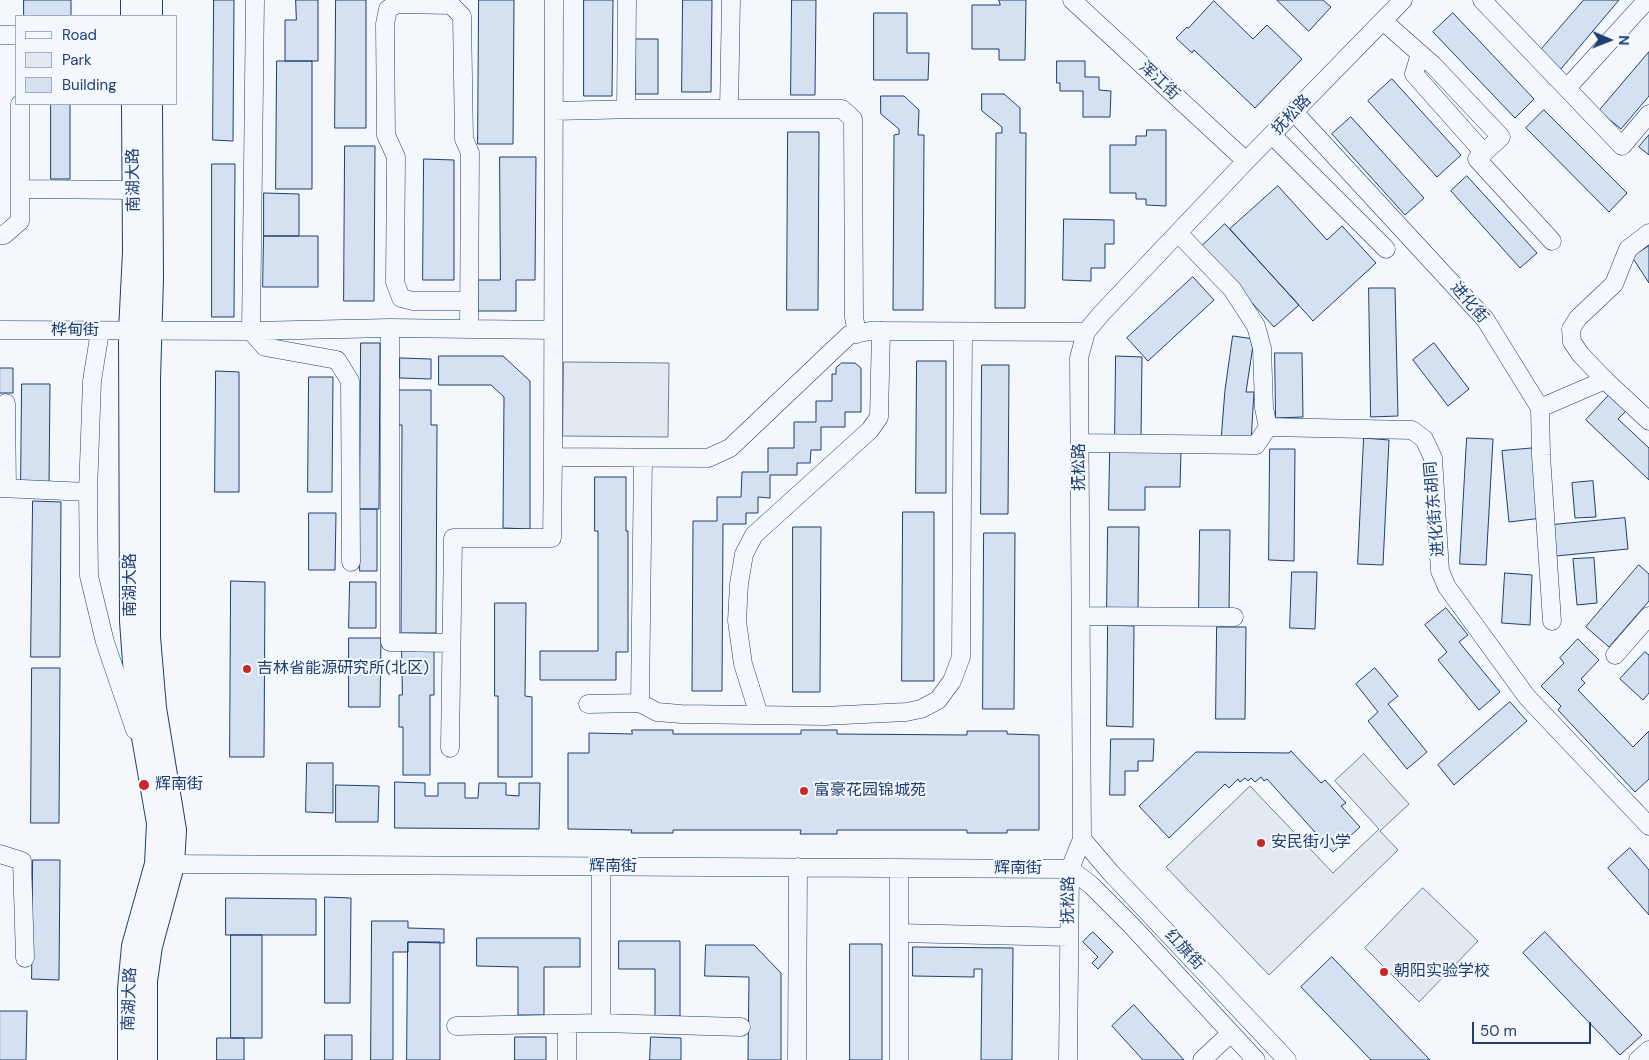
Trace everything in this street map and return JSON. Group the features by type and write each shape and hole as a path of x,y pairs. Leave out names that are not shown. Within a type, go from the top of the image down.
{"main road":[{"path":"132,0 132,15"},
{"path":"151,0 151,15"},
{"name":"南湖大路","path":"129,1060 129,989 133,946 165,864 175,830 155,708 149,637 140,331 134,252 133,105"},
{"name":"南湖大路","path":"146,1060 146,981 165,864 137,703 131,621 140,331 152,278 151,105"}],"street":[{"path":"255,0 251,331 265,347 337,360 350,381 352,562"},
{"path":"450,748 452,538 552,538 554,457 554,0"},
{"path":"626,109 627,0"},
{"path":"729,108 730,0"},
{"name":"浑江街","path":"1072,0 1246,162"},
{"name":"抚松路","path":"1068,1060 1070,869 1082,839 1079,358 1086,332 1178,233 1403,0"},
{"path":"1567,88 1647,0"},
{"path":"452,643 390,642 396,328 401,298 396,282 396,157 386,135 385,24 388,9 397,4 440,3 451,5 462,16 464,139 470,152 469,329"},
{"path":"1490,3 1622,146 1649,114"},
{"path":"1383,20 1420,54 1414,74 1484,153 1478,159 1552,241"},
{"path":"0,34 15,35"},
{"path":"0,235 4,235 20,220 20,105"},
{"path":"554,111 729,108 842,109 853,118 854,317 857,334"},
{"name":"进化街","path":"1295,113 1486,319 1540,408"},
{"path":"1272,135 1386,249"},
{"path":"20,189 134,190"},
{"path":"1080,443 1256,446 1268,427 1264,408 1262,348 1256,326 1232,289 1178,233"},
{"path":"1649,233 1628,249 1614,284 1578,318 1571,329 1572,342 1581,355 1649,421"},
{"path":"401,298 413,301 469,301"},
{"name":"桦甸街","path":"0,330 251,331 396,328 553,330"},
{"path":"100,331 92,381 88,492 89,576 105,642 126,708 150,771"},
{"path":"759,715 743,664 737,621 738,584 744,554 754,535 870,430 879,417 880,331"},
{"path":"554,457 708,458 730,448 849,335 880,331 1086,332"},
{"path":"588,704 640,703 656,712 681,714 824,716 906,712 922,709 938,700 952,681 961,657 963,332"},
{"path":"1552,621 1541,455 1540,408 1605,380"},
{"path":"6,403 4,488 88,492"},
{"name":"进化街东胡同","path":"1268,427 1412,430 1424,439 1433,458 1440,571 1447,587 1527,697 1646,818"},
{"path":"640,703 643,458"},
{"path":"1081,616 1234,617"},
{"path":"1615,655 1649,616"},
{"name":"红旗街","path":"1082,839 1111,873 1287,1060"},
{"path":"0,854 22,861 25,958"},
{"name":"辉南街","path":"165,864 1070,869"},
{"path":"601,867 601,1023"},
{"path":"797,1060 798,867"},
{"path":"899,868 899,1060"},
{"name":"红旗街","path":"1070,869 1091,885 1130,924 1256,1060"},
{"path":"899,933 1068,937"},
{"path":"456,1026 601,1023 741,1027"},
{"path":"567,1024 567,1060"},
{"path":"1202,1060 1231,1034"},
{"path":"1638,1060 1649,1050"}],"green space":[{"path":"564,362 669,363 668,437 563,436"},
{"path":"1364,754 1409,804 1380,831 1398,850 1269,975 1166,867 1250,786 1333,873 1379,829 1335,781"},
{"path":"1423,888 1478,941 1419,1002 1365,948"}],"building":[{"path":"24,0 71,0 71,15 24,15"},
{"path":"214,0 234,0 233,141 213,140"},
{"path":"296,0 318,0 318,61 285,61 285,20 296,20"},
{"path":"336,0 366,0 366,128 335,128"},
{"path":"479,0 514,0 513,144 478,144"},
{"path":"584,0 613,0 612,96 584,96"},
{"path":"683,0 712,0 711,92 682,92"},
{"path":"792,0 816,0 815,95 791,95"},
{"path":"999,0 1026,0 1025,60 999,60 999,49 972,49 972,5 1000,5"},
{"path":"1277,0 1323,0 1331,7 1309,31"},
{"path":"1584,0 1619,0 1560,70 1539,52"},
{"path":"1214,1 1253,39 1267,25 1302,59 1255,108 1194,50 1192,53 1176,38"},
{"path":"874,13 907,13 907,53 929,53 928,80 874,80"},
{"path":"1453,13 1534,99 1515,118 1433,32"},
{"path":"636,39 658,39 658,94 636,94"},
{"path":"1649,52 1649,96 1621,129 1599,111"},
{"path":"277,61 312,61 312,189 276,189"},
{"path":"1057,61 1085,61 1085,77 1099,77 1099,90 1111,91 1110,117 1083,117 1083,91 1060,91 1060,83 1057,83"},
{"path":"1392,79 1461,155 1437,177 1368,101"},
{"path":"982,94 1004,94 1020,108 1020,133 1026,133 1025,308 995,308 996,133 1002,133 1002,127 982,111"},
{"path":"881,96 904,96 919,110 918,135 924,135 923,310 893,310 894,135 899,134 899,129 881,114"},
{"path":"51,105 70,105 70,179 51,179"},
{"path":"1544,110 1627,193 1609,212 1526,128"},
{"path":"1351,117 1424,198 1405,215 1332,134"},
{"path":"1147,130 1166,130 1166,206 1146,205 1146,199 1136,199 1136,193 1110,193 1110,145 1136,145 1136,136 1146,136"},
{"path":"788,132 819,132 818,310 787,310"},
{"path":"1649,135 1649,155 1639,147"},
{"path":"345,146 375,146 374,301 344,301"},
{"path":"500,157 536,157 535,280 516,280 516,311 478,311 478,280 500,280"},
{"path":"424,159 454,160 454,280 423,280"},
{"path":"212,164 235,164 234,317 212,317"},
{"path":"1467,176 1537,253 1520,268 1451,191"},
{"path":"1278,186 1327,240 1342,226 1376,263 1313,321 1230,229"},
{"path":"264,193 299,194 299,236 264,236"},
{"path":"1064,219 1114,220 1114,244 1105,244 1105,268 1091,268 1091,281 1063,280"},
{"path":"1225,224 1299,305 1274,327 1201,247"},
{"path":"264,236 318,236 318,287 263,287"},
{"path":"1649,246 1649,283 1632,257"},
{"path":"1193,277 1214,300 1148,361 1127,338"},
{"path":"1369,288 1395,288 1398,416 1371,417"},
{"path":"1233,336 1254,339 1246,392 1254,392 1251,442 1221,440 1225,390"},
{"path":"361,343 380,343 379,509 360,509"},
{"path":"1434,343 1469,389 1448,406 1413,360"},
{"path":"1275,353 1302,353 1303,417 1276,418"},
{"path":"439,356 503,356 530,381 530,529 503,528 504,397 491,385 439,385"},
{"path":"1116,356 1142,357 1141,437 1115,437"},
{"path":"400,358 431,359 431,379 400,378"},
{"path":"917,361 946,361 946,493 916,493"},
{"path":"842,363 855,363 861,368 861,412 845,412 845,427 821,427 821,450 811,450 810,463 797,463 797,475 770,475 770,498 758,497 758,513 746,513 746,524 723,524 722,691 692,691 693,521 717,521 717,497 741,497 742,472 768,472 768,448 794,448 794,422 816,422 816,401 832,401 832,374 836,374 836,368"},
{"path":"982,365 1009,365 1008,514 981,514"},
{"path":"0,368 13,368 13,393 0,393"},
{"path":"216,371 239,372 239,492 215,492"},
{"path":"309,377 333,377 332,492 308,492"},
{"path":"22,384 50,384 49,485 21,484"},
{"path":"399,390 431,390 431,425 437,425 436,633 401,633 402,425 399,425"},
{"path":"1611,393 1628,409 1618,419 1649,448 1649,480 1586,420"},
{"path":"1364,438 1389,440 1383,565 1358,564"},
{"path":"1467,438 1493,439 1486,565 1460,564"},
{"path":"1536,448 1542,518 1509,522 1502,451"},
{"path":"1270,449 1295,449 1294,561 1269,560"},
{"path":"1110,451 1181,452 1180,487 1145,487 1145,510 1109,510"},
{"path":"595,477 626,477 628,652 616,652 616,680 540,680 540,651 598,651 598,531 595,531"},
{"path":"1593,481 1596,517 1575,518 1572,483"},
{"path":"33,501 61,502 60,657 31,657"},
{"path":"360,509 377,509 377,571 360,571"},
{"path":"903,512 934,512 934,681 902,681"},
{"path":"309,513 336,513 335,570 309,570"},
{"path":"1625,518 1628,549 1556,556 1552,525"},
{"path":"793,527 821,527 820,692 793,692"},
{"path":"1108,527 1139,527 1138,610 1107,610"},
{"path":"1200,530 1230,530 1229,610 1199,609"},
{"path":"984,533 1015,533 1014,709 983,709"},
{"path":"1594,558 1597,603 1577,605 1573,559"},
{"path":"1639,565 1649,574 1649,601 1609,647 1586,627"},
{"path":"1292,572 1317,572 1315,629 1290,628"},
{"path":"1505,573 1532,575 1530,625 1502,623"},
{"name":"吉林省能源研究所(北区)","path":"231,581 265,582 264,757 230,757"},
{"path":"350,582 376,582 376,628 349,628"},
{"path":"495,603 526,603 525,696 532,697 532,777 498,777 498,696 495,696"},
{"path":"1446,608 1468,635 1459,642 1500,692 1479,710 1438,660 1447,652 1425,625"},
{"path":"1108,625 1134,626 1133,727 1107,726"},
{"path":"1217,627 1246,627 1245,719 1216,719"},
{"path":"349,638 381,638 380,707 349,707"},
{"path":"1578,639 1599,660 1581,679 1585,683 1578,690 1633,747 1649,731 1649,779 1635,792 1558,710 1561,706 1541,686 1564,663 1560,658"},
{"path":"402,651 434,651 434,695 430,695 430,775 403,775 403,727 399,727 399,695 402,695"},
{"path":"1645,652 1649,655 1649,693 1643,700 1620,679"},
{"path":"32,668 60,668 59,823 31,823"},
{"path":"1375,668 1398,696 1388,704 1427,752 1407,769 1368,721 1378,712 1356,684"},
{"path":"1510,702 1527,721 1454,785 1438,765"},
{"name":"富豪花园锦城苑","path":"632,730 673,730 673,734 801,734 801,730 837,730 837,734 967,735 967,731 1007,731 1007,734 1039,735 1039,830 1007,830 1007,833 967,833 967,830 837,830 837,834 800,834 801,830 673,830 673,833 631,833 632,830 568,829 568,753 589,753 589,733 632,734"},
{"path":"1111,739 1154,739 1153,761 1138,761 1138,771 1125,771 1125,795 1110,795"},
{"path":"1291,751 1321,783 1325,780 1346,803 1341,806 1360,827 1333,852 1267,779 1264,781 1261,777 1255,782 1251,778 1248,781 1245,778 1240,782 1238,779 1229,788 1225,784 1169,838 1139,806 1196,752 1289,753"},
{"path":"307,763 333,763 333,813 306,812"},
{"path":"395,782 425,783 425,796 438,796 438,783 465,783 465,798 478,798 479,783 506,783 506,795 519,796 519,783 540,783 539,829 395,828"},
{"path":"336,785 379,786 378,822 336,822"},
{"path":"1630,848 1649,870 1649,915 1608,868"},
{"path":"33,860 60,860 59,980 32,979"},
{"path":"325,897 351,898 350,1003 325,1003"},
{"path":"226,898 316,899 316,935 226,935"},
{"path":"372,921 408,921 408,928 444,929 444,943 408,942 408,952 393,952 393,1060 371,1060"},
{"path":"1093,932 1113,952 1098,969 1092,963 1098,957 1083,942"},
{"path":"1545,932 1642,1035 1620,1055 1523,953"},
{"path":"231,935 262,935 262,1038 231,1038"},
{"path":"477,938 580,938 580,967 544,967 544,1015 518,1015 518,967 477,966"},
{"path":"619,941 680,941 680,1016 655,1016 655,969 619,969"},
{"path":"408,942 440,942 440,1060 407,1060"},
{"path":"850,944 882,944 882,1060 850,1060"},
{"path":"706,945 754,945 781,973 781,1060 748,1060 749,977 705,976"},
{"path":"913,947 1013,948 1012,1060 981,1060 982,969 974,969 974,977 913,976"},
{"path":"1332,957 1430,1060 1371,1060 1301,987"},
{"path":"1134,1005 1184,1060 1143,1060 1112,1026"},
{"path":"0,1011 27,1011 26,1060 0,1060"},
{"path":"325,1035 352,1035 352,1060 325,1060"},
{"path":"515,1037 546,1037 546,1060 515,1060"},
{"path":"651,1037 681,1038 681,1060 650,1060"},
{"path":"217,1038 244,1038 244,1060 217,1060"}],"place":[{"name":"吉林省能源研究所(北区)","path":"247,669"},
{"name":"辉南街","path":"144,785"},
{"name":"富豪花园锦城苑","path":"804,791"},
{"name":"安民街小学","path":"1261,843"},
{"name":"朝阳实验学校","path":"1384,972"}]}
